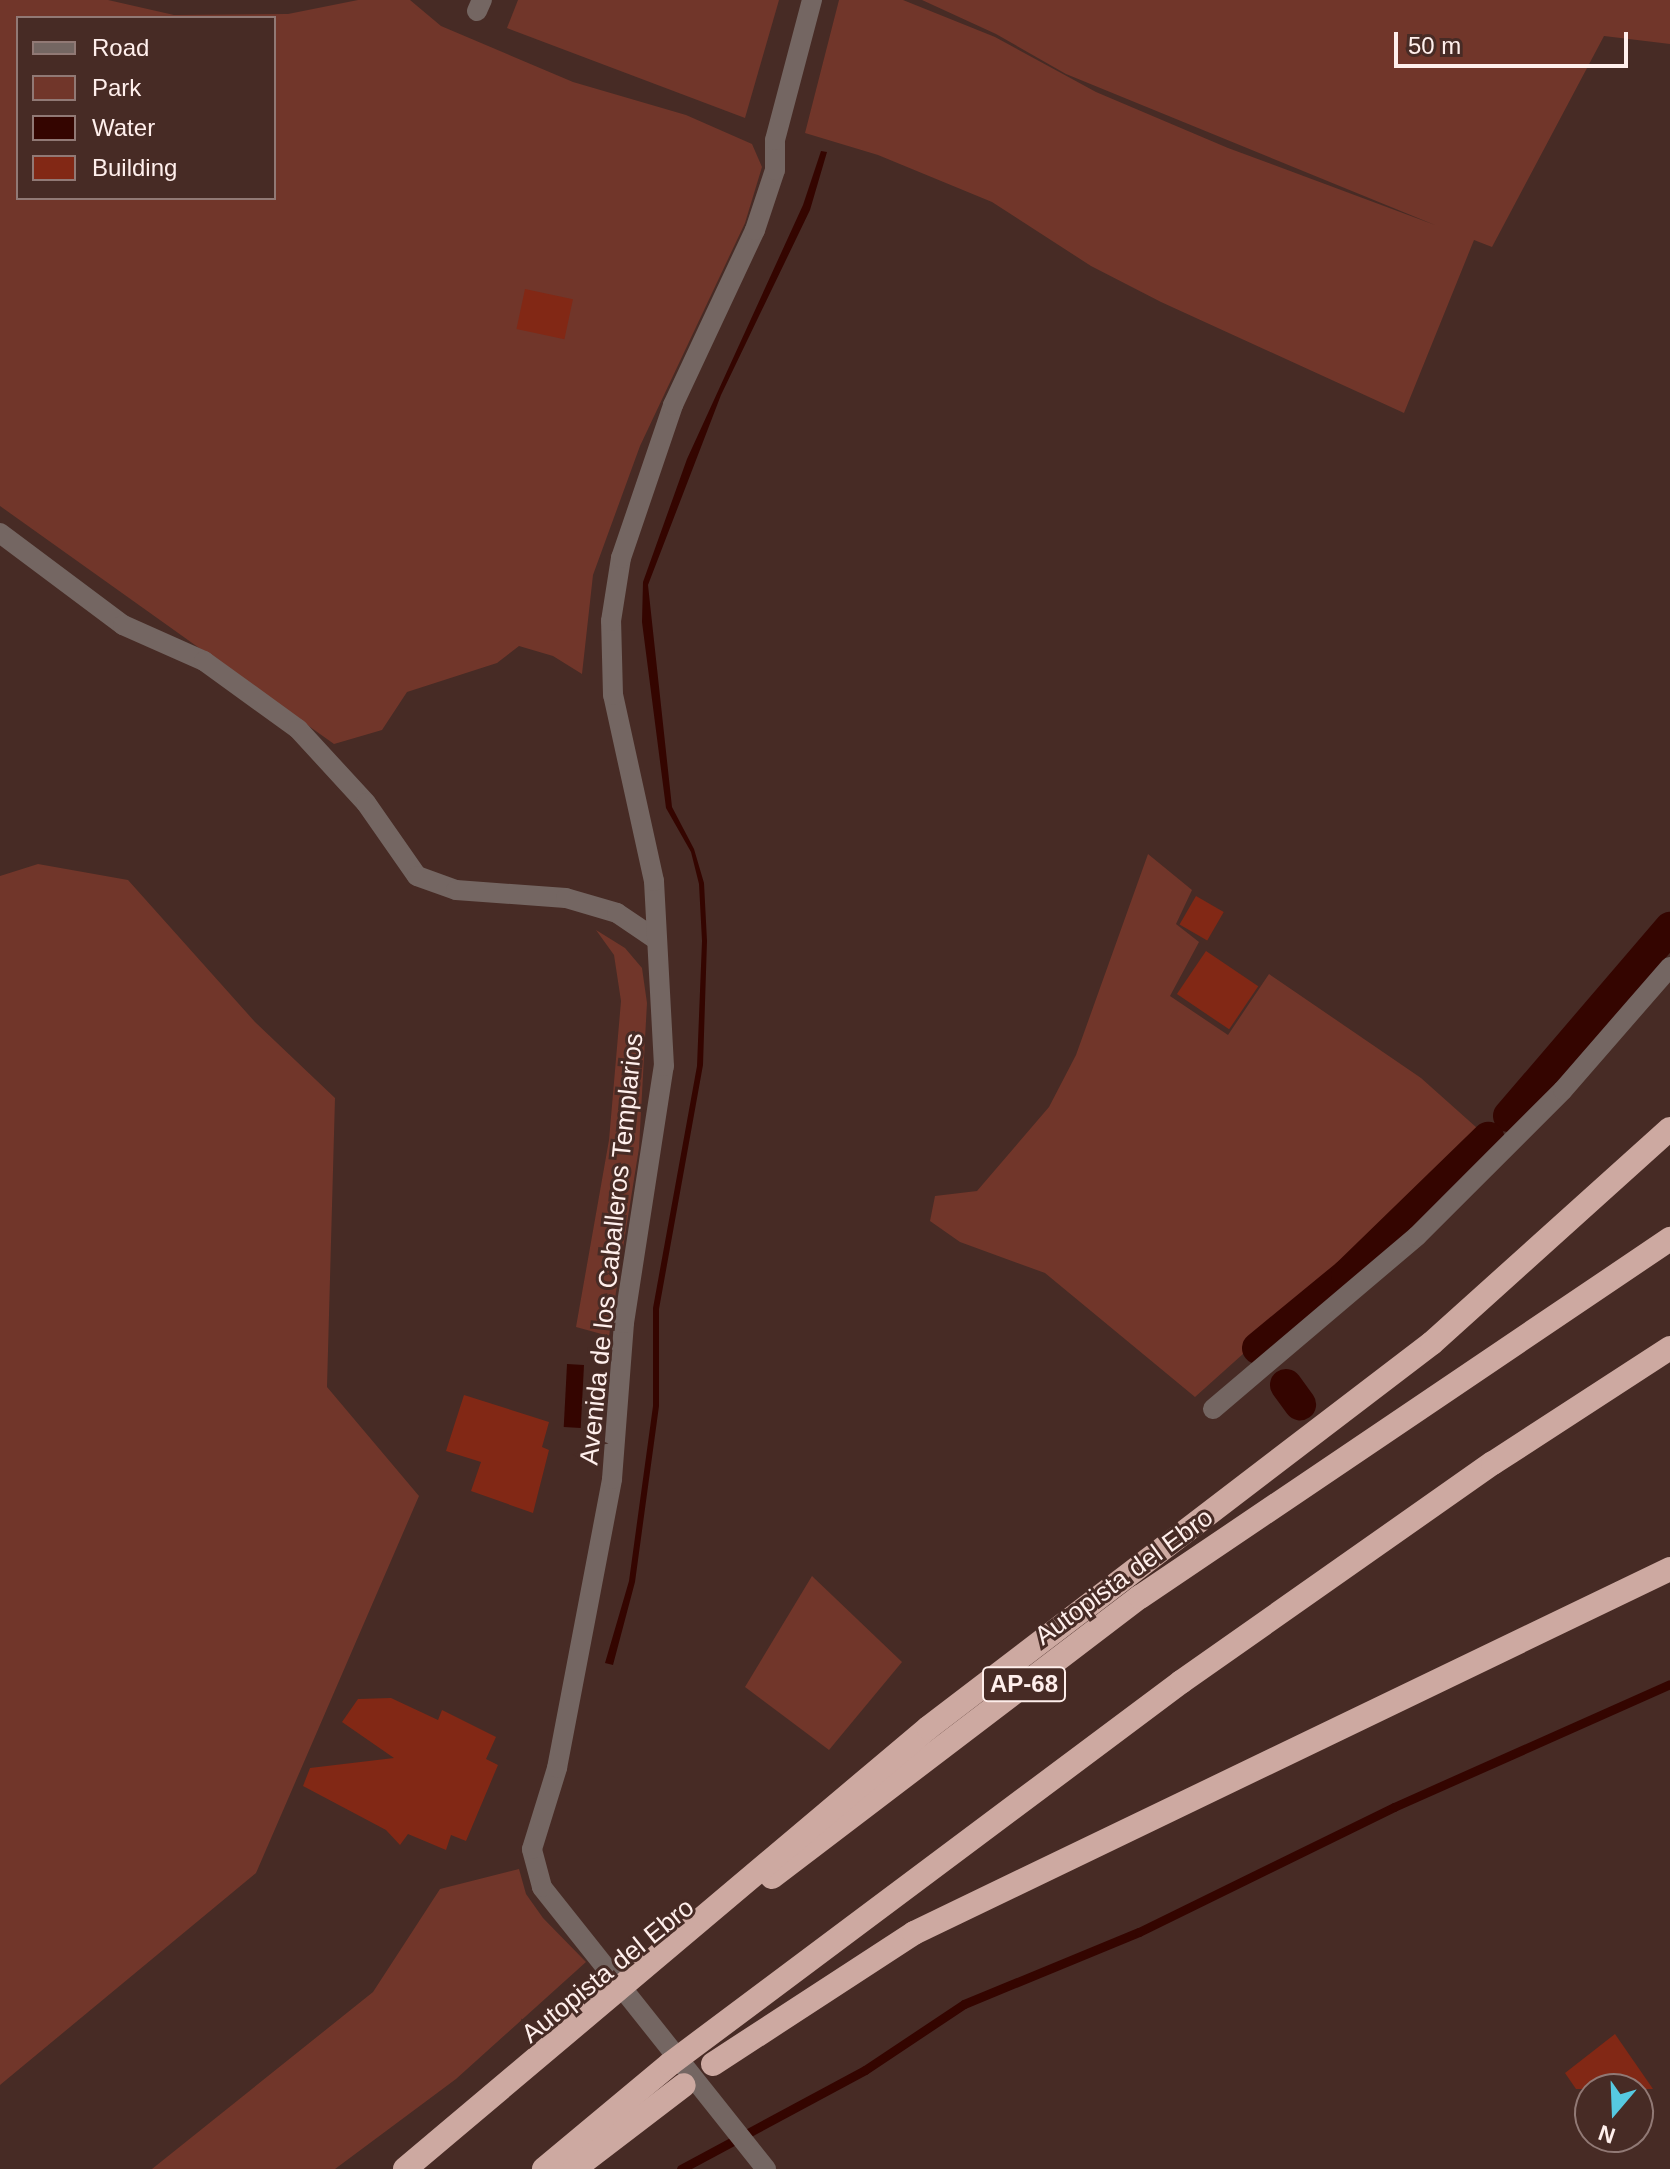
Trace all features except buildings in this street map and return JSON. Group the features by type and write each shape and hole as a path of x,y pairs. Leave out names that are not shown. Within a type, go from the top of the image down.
{"highway":[{"path":"406,2169 928,1728 1432,1343 1670,1129"},
{"name":"Autopista del Ebro","path":"406,2169 704,1930 1140,1597 1670,1239"},
{"path":"544,2169 670,2064 1193,1673 1493,1463 1670,1348"},
{"path":"713,2064 914,1933 1670,1569"},
{"path":"574,2169 684,2085"}],"street":[{"name":"Avenida de los Caballeros Templarios","path":"762,2162 542,1887 532,1849 560,1754 612,1479 624,1323 664,1066 654,881 613,695 613,606 621,558 673,405 755,230 775,170 775,140 812,0"},
{"path":"0,533 123,625 204,661 298,729 366,803 417,876 456,890 566,898 617,913 657,940"},
{"path":"1213,1409 1417,1236 1563,1090 1670,967"}],"green space":[{"path":"0,0 108,0 174,15 288,14 358,0 410,0 441,26 573,82 686,115 752,144 762,167 745,223 640,446 593,575 582,674 553,656 519,646 497,663 407,692 382,730 334,744 0,506"},
{"path":"518,0 779,0 745,118 507,28"},
{"path":"839,0 903,0 995,37 1096,92 1228,148 1435,225 1066,74 996,34 922,0 1670,0 1670,44 1604,36 1492,247 1474,240 1404,413 1161,302 1091,266 992,202 878,155 805,133"},
{"path":"1148,854 1192,890 1176,924 1199,942 1170,996 1228,1035 1269,974 1421,1078 1486,1136 1195,1397 1045,1273 960,1242 930,1221 935,1196 977,1191 1049,1107 1076,1055"},
{"path":"38,864 128,880 255,1022 335,1098 327,1387 419,1496 256,1873 0,2085 0,876"},
{"path":"596,930 625,948 642,968 647,1003 639,1148 609,1336 576,1327 609,1140 621,1001 614,955"},
{"path":"812,1576 902,1662 829,1750 745,1687"},
{"path":"519,1869 526,1894 543,1918 586,1962 456,2079 335,2169 152,2169 373,1992 440,1889"}],"water":[{"path":"821,151 827,152 810,210 721,395 648,585 672,807 694,849 704,883 707,941 703,1065 659,1309 659,1406 635,1582 613,1665 605,1663 629,1581 653,1406 653,1308 697,1066 702,941 699,884 691,852 666,808 642,622 643,582 687,459 803,205"},
{"path":"567,1364 584,1365 581,1428 564,1427"}],"waterway":[{"path":"1509,1116 1670,928"},
{"path":"1258,1348 1347,1275 1488,1138"},
{"path":"1286,1385 1300,1404"},
{"path":"681,2169 865,2070 964,2004 1139,1932 1394,1807 1670,1684"}]}
